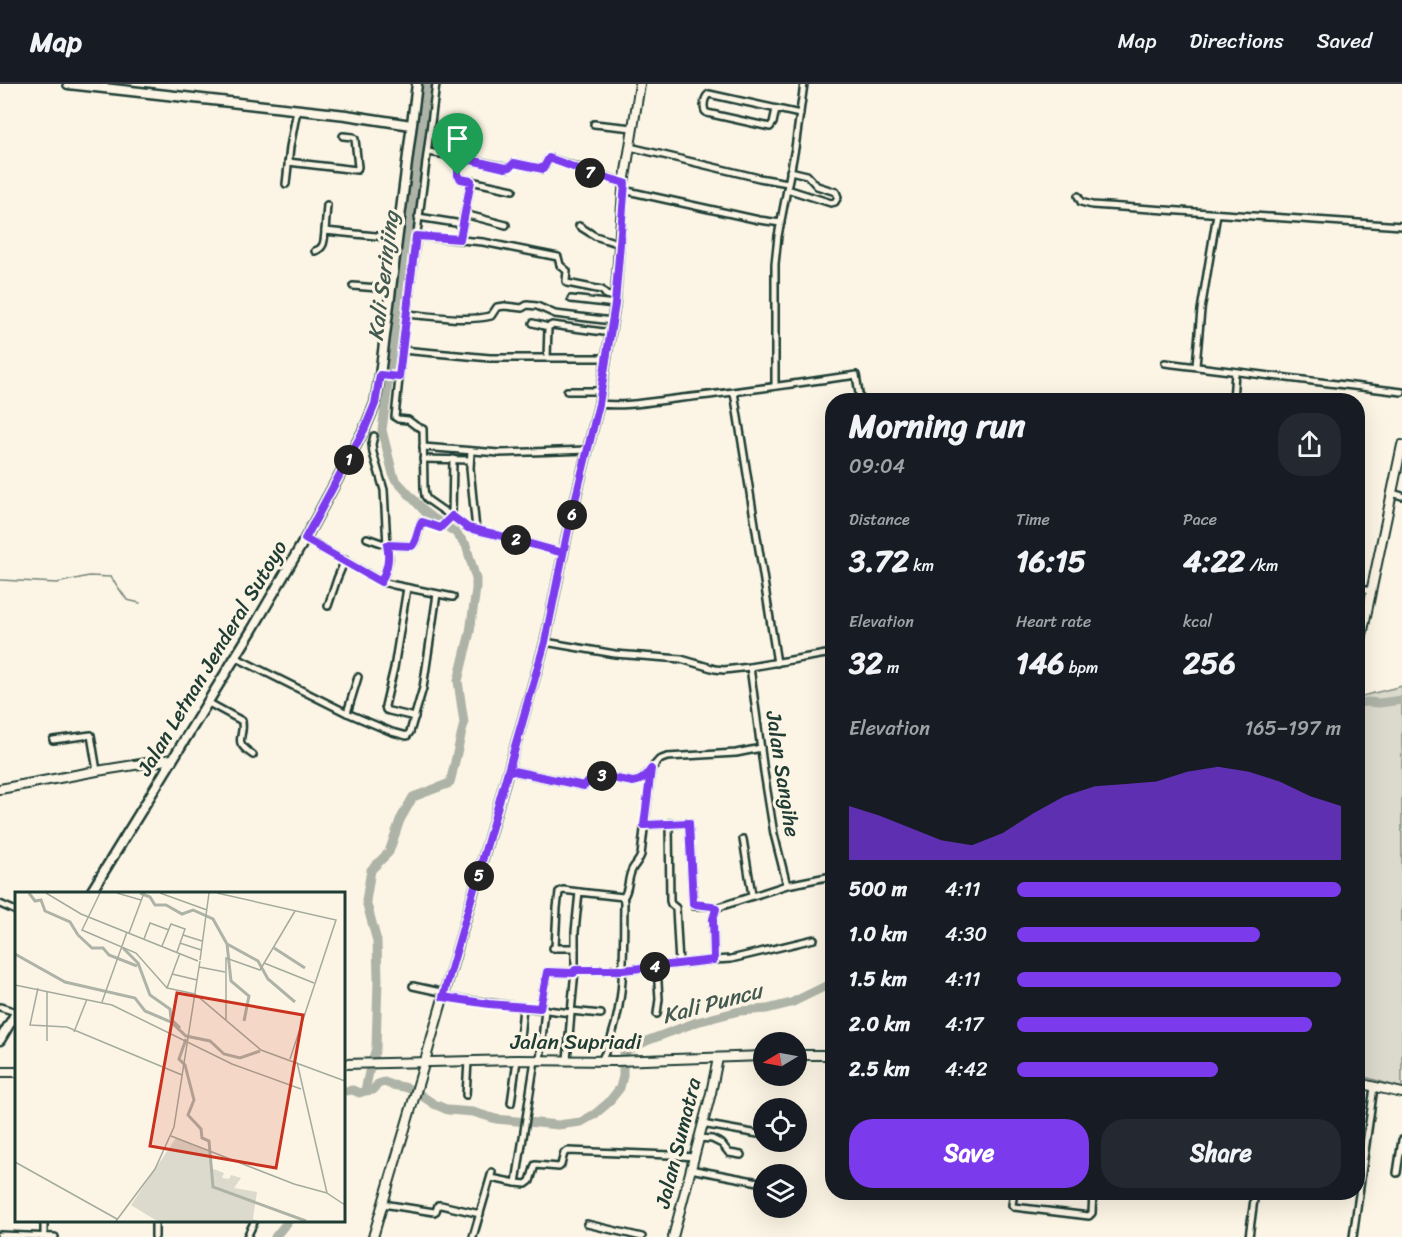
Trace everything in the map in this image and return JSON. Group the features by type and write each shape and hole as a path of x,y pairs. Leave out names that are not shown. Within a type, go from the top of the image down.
{"main road":[{"path":"68,84 346,115 411,125"},
{"name":"Jalan Letnan Jenderal Sutoyo","path":"91,892 278,588 365,428 375,404 382,375 396,238 417,84"},
{"path":"373,1237 545,642 563,553 599,404 607,358 615,300 624,187 640,84"},
{"path":"1365,617 1402,445"},
{"path":"0,789 172,759"},
{"path":"0,1040 15,1015"},
{"path":"807,1055 825,1055"},
{"name":"Jalan Supriadi","path":"345,1064 425,1061 615,1061 753,1056"},
{"name":"Jalan Sumatra","path":"673,1237 718,1058"},
{"path":"1365,1084 1402,1093"}],"street":[{"path":"436,84 402,350 396,376 395,417 408,420 423,429 425,496 428,500 465,526 563,553"},
{"path":"776,386 775,264 804,84"},
{"path":"776,109 770,127 707,113 704,107 706,96 709,94 800,114"},
{"path":"286,184 297,110"},
{"path":"594,124 633,128"},
{"path":"288,162 357,170 355,139 353,136 343,136"},
{"path":"630,147 759,178 831,203 835,202 838,197 836,192 820,187 807,175 790,171"},
{"path":"428,152 505,168 514,163 543,169 549,158 624,187 781,223"},
{"path":"458,157 461,179 513,190"},
{"path":"460,239 471,181"},
{"path":"1078,196 1081,202 1092,205 1402,226"},
{"path":"315,252 322,247 327,205"},
{"path":"464,214 506,225"},
{"path":"1196,366 1201,310 1217,214"},
{"path":"418,217 462,224"},
{"path":"579,226 595,236 620,244"},
{"path":"325,231 396,238"},
{"path":"416,236 460,239 558,258 560,265 567,271 567,283 602,290 615,300"},
{"path":"353,285 390,289"},
{"path":"571,299 615,300"},
{"path":"406,314 483,318 491,316 497,307 522,308 528,305 544,308 555,314 612,321"},
{"path":"532,323 548,327 557,326 610,333"},
{"path":"547,358 548,327"},
{"path":"402,350 490,358 607,358"},
{"path":"1165,363 1402,392"},
{"path":"1234,393 1235,372"},
{"path":"382,375 396,376"},
{"path":"599,404 641,403 856,375 859,393"},
{"path":"567,391 601,391"},
{"path":"734,392 777,663"},
{"path":"374,436 373,453 384,490 389,558 381,582"},
{"path":"423,447 513,453 588,450"},
{"path":"471,451 476,530"},
{"path":"423,459 470,460"},
{"path":"367,538 387,545 412,546 422,522 443,525 452,516 453,459"},
{"path":"1392,493 1402,496"},
{"path":"305,539 381,582 453,597"},
{"path":"328,606 345,561"},
{"path":"406,588 394,668 385,706 386,710 415,717"},
{"path":"1365,590 1370,590"},
{"path":"235,657 347,714 405,736 409,734 415,717 424,680 437,594"},
{"path":"545,642 615,654 681,659 715,669 733,670 825,654"},
{"name":"Jalan Sangihe","path":"750,667 774,834 787,885"},
{"path":"347,714 358,677"},
{"path":"207,702 242,721 244,725 240,742 253,755"},
{"path":"53,740 91,735 97,771"},
{"path":"509,770 584,786 596,775 633,782 643,778 659,760 667,757 736,753 760,748"},
{"path":"601,1061 613,1033 623,970 623,898 628,891 629,876 639,860 651,769"},
{"path":"669,823 670,901 676,908 679,964"},
{"path":"644,825 689,823 693,904 712,906 716,909"},
{"path":"743,839 752,895"},
{"path":"714,960 713,919 716,909 752,895 825,877"},
{"path":"575,948 553,948 560,892 563,890 623,898"},
{"path":"567,1060 579,892"},
{"path":"0,904 15,910"},
{"path":"516,1184 537,1060 547,972 623,970 725,960 814,939"},
{"path":"657,967 657,1014"},
{"path":"413,986 444,995 523,1007 601,1014"},
{"path":"0,1007 15,1013"},
{"path":"520,1039 523,1007"},
{"path":"511,1103 517,1060"},
{"path":"466,1095 468,1061"},
{"path":"1365,1151 1374,1086"},
{"path":"702,1124 753,1133"},
{"path":"698,1138 712,1139 722,1144 729,1153 741,1155"},
{"path":"1397,1173 1402,1140"},
{"path":"473,1237 491,1175 516,1184 529,1183 535,1164 559,1167 564,1154 568,1151 693,1157"},
{"path":"690,1169 753,1181"},
{"path":"1013,1200 1014,1207 1089,1216 1092,1214 1093,1200"},
{"path":"1249,1237 1254,1200"},
{"path":"1353,1237 1358,1200"},
{"path":"383,1204 434,1212 438,1205 441,1205 480,1214"},
{"path":"44,1222 44,1237"},
{"path":"247,1237 254,1222"},
{"path":"587,1224 642,1237"},
{"path":"0,1235 55,1237"}],"shaded area":[{"path":"1402,686 1402,1088 1365,1077 1365,695"}],"waterway":[{"name":"Kali Serinjing","path":"345,1091 353,1090 359,1093 365,1091 376,1048 377,941 366,901 371,870 389,852 400,820 413,797 450,783 464,723 458,681 470,632 476,589 476,579 466,545 455,532 427,514 394,478 382,430 427,84"},
{"path":"0,580 57,583 89,576 111,577 127,600 140,603"},
{"name":"Kali Puncu","path":"1365,702 1402,700"},
{"name":"Kali Puncu","path":"365,1091 373,1090 378,1084 384,1082 413,1090 448,1110 473,1112 496,1119 558,1125 581,1122 608,1103 620,1088 623,1076 623,1055 628,1050 697,1022 739,1011 767,1009 791,1003 825,986"},
{"path":"250,1237 257,1222"},
{"name":"Kali Serinjing","path":"275,1237 287,1222"}],"route":[{"path":"458,175 458,157 505,168 514,163 543,169 549,158 625,183 615,304 599,404 569,525 545,642 443,997 540,1008 547,972 623,970 714,960 713,919 716,909 712,906 693,904 689,823 644,825 651,769 638,781 596,775 584,786 509,770 545,642 563,553 468,528 452,516 440,528 422,522 412,546 387,545 389,558 381,582 305,539 365,428 375,404 380,375 399,377 416,236 460,239 471,181 461,179 458,175"}]}
